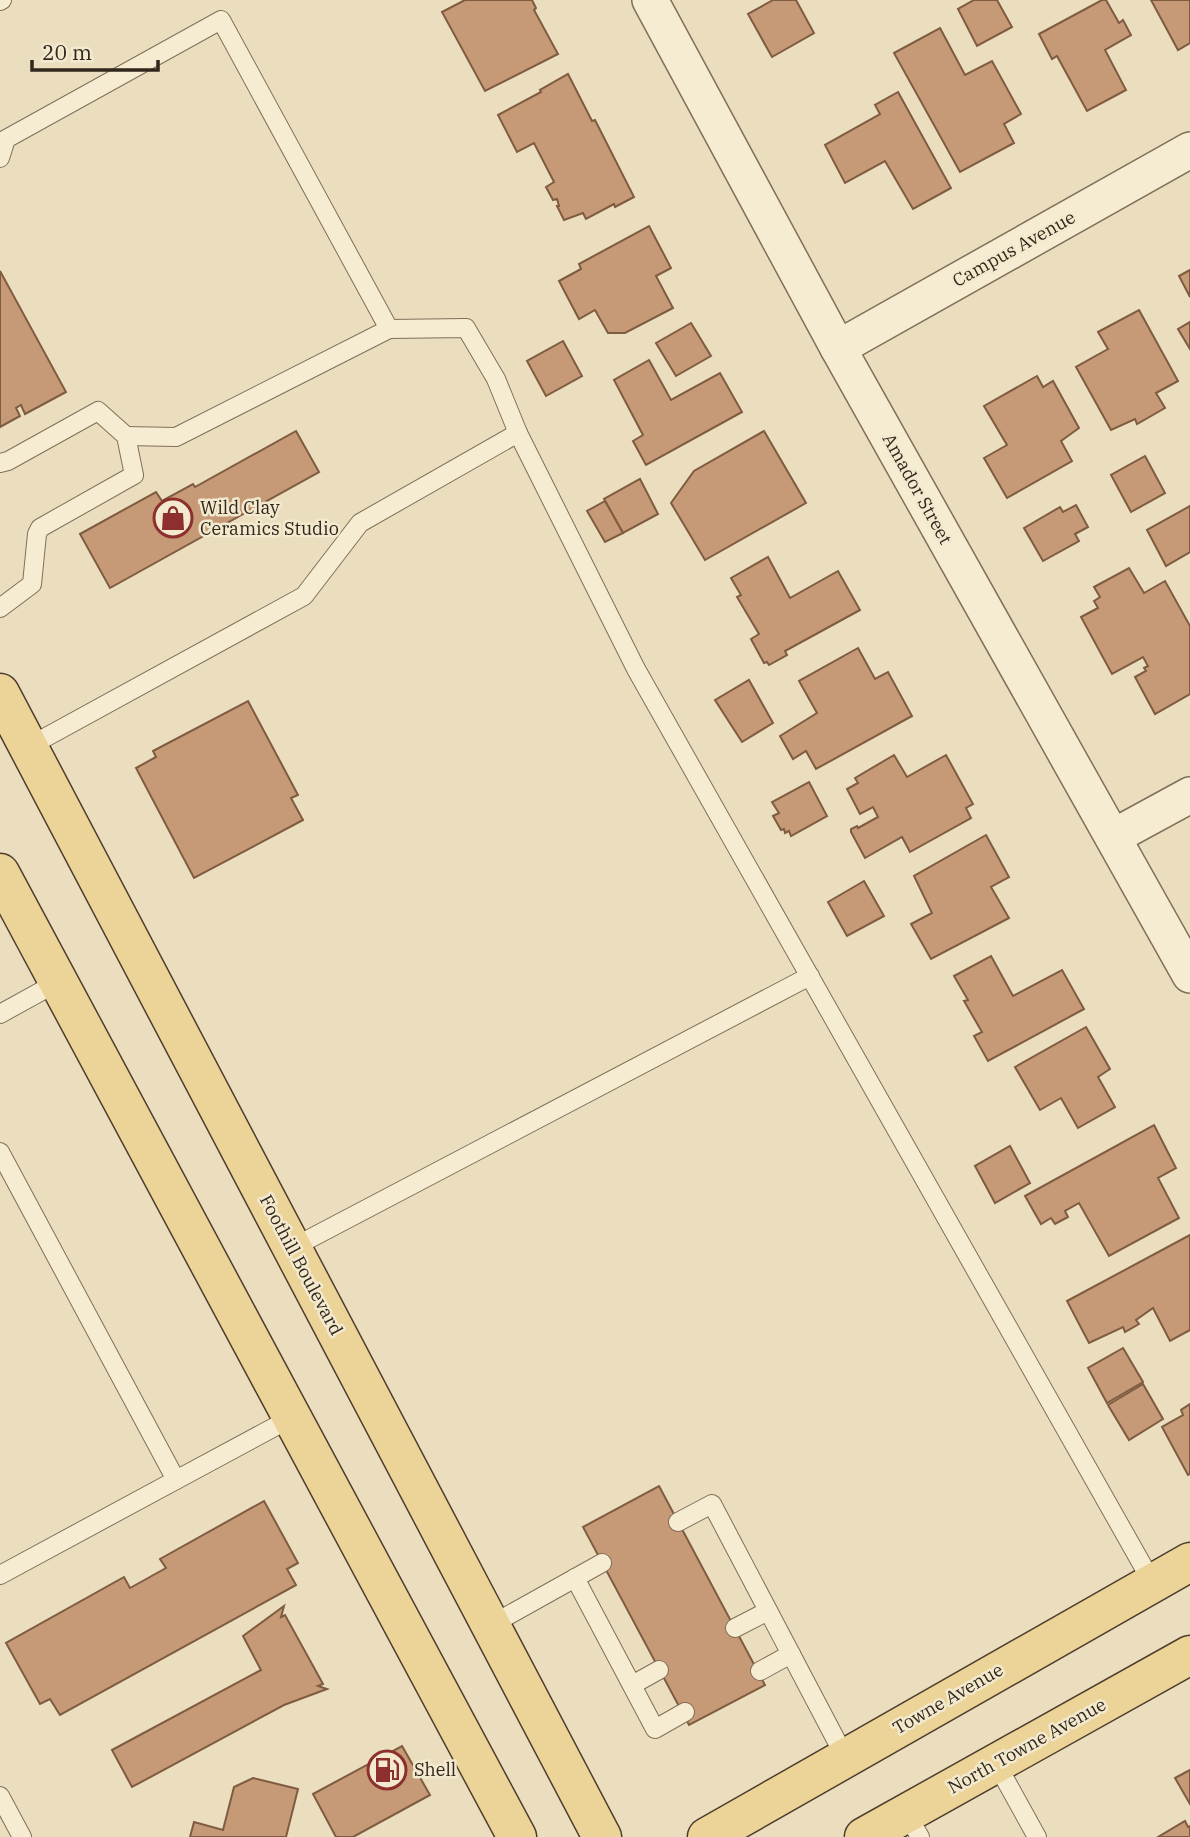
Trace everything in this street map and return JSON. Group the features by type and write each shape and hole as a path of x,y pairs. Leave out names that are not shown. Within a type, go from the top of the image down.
{"main road":[{"name":"Foothill Boulevard","path":"0,693 602,1837"},
{"path":"0,873 517,1837"},
{"name":"Towne Avenue","path":"707,1837 1190,1562"},
{"name":"North Towne Avenue","path":"864,1837 913,1825 996,1763 1190,1654"}],"street":[{"name":"Amador Street","path":"650,0 838,348 1190,975"},
{"name":"Campus Avenue","path":"838,348 1190,150"},
{"path":"1112,837 1190,795"}],"lane":[{"path":"0,158 6,139 221,20 389,329"},
{"path":"126,436 176,437 389,329 466,328 496,379 518,433 590,572 636,669 1152,1582"},
{"path":"0,463 98,411 126,436 134,475 40,528 37,534 32,584 0,608"},
{"path":"28,747 304,596 360,523 518,433"},
{"path":"292,1248 810,976"},
{"path":"0,1014 58,982"},
{"path":"0,1152 176,1480"},
{"path":"0,1575 293,1417"},
{"path":"678,1522 712,1504 845,1757"},
{"path":"491,1625 602,1563"},
{"path":"575,1578 654,1729 685,1712"},
{"path":"735,1628 768,1611"},
{"path":"760,1671 791,1654"},
{"path":"632,1685 659,1670"},
{"path":"996,1763 1037,1837"},
{"path":"0,1796 22,1837"}],"building":[{"path":"465,0 532,0 536,8 534,10 558,54 485,91 442,12"},
{"path":"773,0 796,0 814,33 772,57 748,14"},
{"path":"974,0 997,0 1012,27 977,46 958,9"},
{"path":"1106,0 1119,23 1123,20 1131,35 1105,50 1126,90 1087,111 1057,56 1052,59 1039,34"},
{"path":"1151,0 1190,0 1190,43 1178,50"},
{"path":"940,28 965,75 992,61 1021,114 1004,124 1014,143 960,172 894,53"},
{"path":"568,74 634,197 586,219 583,213 564,220 557,206 557,199 553,200 546,187 554,182 534,143 517,152 498,115"},
{"path":"898,92 951,188 913,209 885,161 845,183 825,145 880,114 875,105"},
{"path":"649,226 671,268 656,276 673,308 625,333 608,333 595,310 579,319 559,281 581,269 579,264"},
{"path":"1190,270 1190,297 1179,276"},
{"path":"0,271 66,392 25,414 21,405 16,408 20,416 0,427"},
{"path":"1139,310 1178,381 1156,393 1165,408 1137,424 1135,419 1111,430 1076,367 1108,349 1098,332"},
{"path":"1190,322 1190,349 1178,329"},
{"path":"691,323 711,356 676,376 656,343"},
{"path":"563,341 582,376 546,396 527,361"},
{"path":"649,360 671,400 720,373 742,412 646,465 633,441 643,435 614,380"},
{"path":"1037,376 1043,387 1053,381 1079,428 1061,441 1072,461 1007,498 984,458 1007,445 984,406"},
{"name":"Wild Clay Ceramics Studio","path":"296,431 319,472 110,588 80,534 156,492 162,501 193,484 195,487"},
{"path":"764,431 806,503 705,560 671,503 694,471"},
{"path":"1145,456 1165,493 1131,512 1111,475"},
{"path":"640,479 658,514 623,533 604,499"},
{"path":"605,501 623,533 605,542 587,511"},
{"path":"1076,505 1088,527 1075,534 1079,541 1043,561 1024,528 1060,507 1063,512"},
{"path":"1190,506 1190,552 1166,566 1147,530"},
{"path":"768,557 790,598 838,571 860,610 785,651 787,655 769,665 764,663 751,639 759,634 737,597 741,595 731,578"},
{"path":"1129,568 1144,593 1165,581 1190,626 1190,694 1155,714 1135,677 1146,671 1144,668 1148,666 1143,657 1112,674 1081,617 1098,608 1094,601 1100,597 1094,587"},
{"path":"858,648 875,679 888,672 912,716 816,769 806,751 793,759 780,736 817,713 799,681"},
{"path":"749,680 773,723 742,742 715,700"},
{"path":"248,701 298,795 291,798 303,820 194,878 136,768 156,757 153,751"},
{"path":"894,755 907,777 946,755 973,804 966,808 971,818 910,852 902,837 865,858 851,829 878,817 873,807 860,814 847,789 858,783 855,778"},
{"path":"809,782 827,816 791,836 789,831 785,833 784,829 781,830 773,816 779,813 772,802"},
{"path":"986,835 1009,877 991,887 1009,918 931,959 911,924 932,913 914,876"},
{"path":"864,881 884,916 847,936 828,902"},
{"path":"991,956 1013,996 1062,970 1084,1009 988,1061 974,1036 982,1032 964,1001 968,1000 954,976"},
{"path":"1086,1027 1110,1069 1098,1077 1115,1107 1078,1128 1061,1098 1040,1110 1015,1067"},
{"path":"1154,1125 1176,1168 1158,1178 1179,1218 1109,1256 1079,1203 1065,1211 1068,1217 1055,1224 1051,1218 1041,1224 1025,1196"},
{"path":"1010,1146 1030,1183 995,1203 975,1166"},
{"path":"1190,1235 1190,1330 1170,1341 1153,1308 1136,1320 1139,1324 1125,1332 1123,1327 1089,1343 1067,1301"},
{"path":"1123,1348 1143,1382 1107,1403 1088,1368"},
{"path":"1143,1384 1163,1419 1129,1440 1108,1405"},
{"path":"1190,1404 1188,1475 1162,1427 1183,1415 1181,1410"},
{"path":"659,1486 765,1685 689,1725 583,1527"},
{"path":"264,1501 298,1563 287,1569 296,1585 60,1715 50,1699 40,1704 6,1643 124,1577 130,1588 166,1568 160,1559"},
{"path":"284,1606 281,1617 285,1615 323,1684 318,1686 327,1689 284,1705 132,1787 112,1750 261,1670 243,1636"},
{"name":"Shell","path":"402,1746 430,1795 353,1837 336,1837 313,1794"},
{"path":"1190,1770 1190,1804 1175,1778"},
{"path":"253,1778 298,1789 286,1837 190,1837 194,1822 223,1830 234,1787"},
{"path":"1185,1821 1188,1827 1190,1826 1190,1837 1158,1837"}],"place":[{"name":"Wild Clay Ceramics Studio","path":"173,518"},
{"name":"Shell","path":"387,1770"}]}
